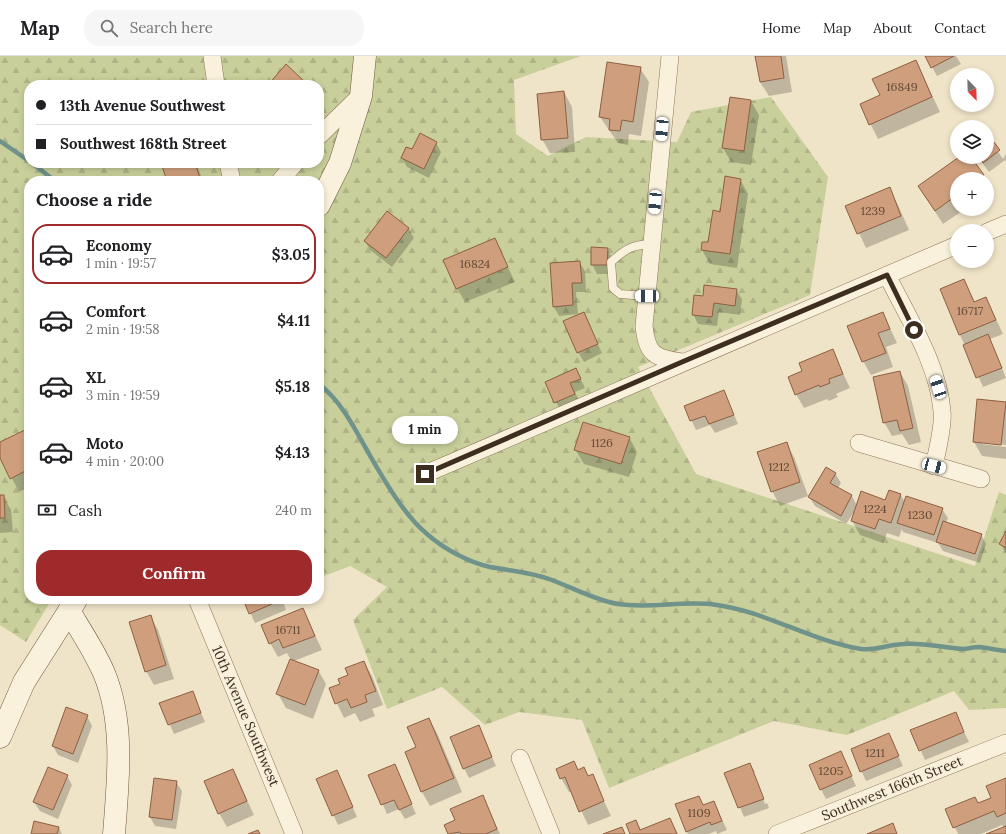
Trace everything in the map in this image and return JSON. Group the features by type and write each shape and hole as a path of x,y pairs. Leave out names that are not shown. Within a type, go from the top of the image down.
{"street":[{"path":"212,56 215,80"},
{"path":"324,195 340,163 360,96 365,56"},
{"path":"670,56 644,326 648,347 654,355 663,360 682,362"},
{"path":"324,131 360,96"},
{"path":"284,176 291,168"},
{"path":"994,229 1006,224"},
{"path":"425,474 682,362 950,248"},
{"path":"887,275 928,358 938,387 943,413 934,466"},
{"path":"859,443 981,479"},
{"name":"10th Avenue Southwest","path":"199,604 294,834"},
{"path":"0,737 24,682 73,605"},
{"path":"73,605 104,673 117,730 119,767 114,834"},
{"name":"Southwest 166th Street","path":"777,834 806,828 1006,743"},
{"path":"520,758 551,834"}],"lane":[{"path":"647,296 620,294 613,288 611,262 623,251 638,245 651,244"}],"green space":[{"path":"0,56 581,56 514,80 516,134 548,156 586,137 677,142 691,112 771,97 828,177 810,295 638,367 696,474 975,566 999,492 1006,495 1006,708 969,710 954,691 847,735 774,721 609,788 582,720 519,712 485,725 442,687 387,709 353,620 387,587 350,566 324,576 324,176 24,176 24,604 49,604 26,642 0,625"}],"building":[{"path":"755,56 781,56 784,78 760,82"},
{"path":"925,56 954,56 931,68"},
{"path":"916,60 932,97 869,125 860,104 880,95 872,79"},
{"path":"607,62 641,67 633,122 622,120 620,131 609,130 610,119 599,117"},
{"path":"286,64 303,80 272,80"},
{"path":"564,91 568,138 541,140 537,94"},
{"path":"730,97 751,100 744,151 722,148"},
{"path":"420,133 437,142 424,169 401,158 406,147 412,149"},
{"path":"994,142 1000,150 994,155"},
{"path":"950,163 976,164 982,172 950,172 950,200 935,211 918,186"},
{"path":"163,168 197,168 199,176 165,176"},
{"path":"725,176 741,179 730,254 701,250 702,242 708,242 713,210 720,212"},
{"path":"890,187 901,216 857,234 845,206"},
{"path":"387,211 409,228 386,258 364,241"},
{"path":"495,238 508,267 456,289 443,260"},
{"path":"591,247 608,248 607,265 591,265"},
{"path":"580,261 582,283 572,283 573,305 553,307 550,263"},
{"path":"964,279 974,302 986,297 996,320 959,335 940,289"},
{"path":"704,285 737,289 735,306 714,303 712,317 692,315 694,295 703,296"},
{"path":"584,312 598,344 577,353 563,321"},
{"path":"883,312 890,329 878,333 886,353 862,362 847,326"},
{"path":"988,334 1002,368 976,378 963,345"},
{"path":"833,349 843,374 829,379 830,383 820,387 819,385 795,395 788,377 802,371 799,363"},
{"path":"576,368 581,379 570,383 575,394 554,403 545,382"},
{"path":"900,371 913,428 900,431 897,420 883,423 873,377"},
{"path":"724,390 734,415 709,424 705,416 690,421 684,406"},
{"path":"977,399 1006,402 1001,445 973,442"},
{"path":"583,422 630,437 621,464 574,450"},
{"path":"24,430 24,472 10,479 0,458 0,442"},
{"path":"787,442 800,482 771,492 757,452"},
{"path":"826,467 836,473 830,483 852,495 841,516 808,497"},
{"path":"889,490 901,494 891,523 879,519 875,529 851,521 861,491 885,500"},
{"path":"0,495 4,495 5,518 0,518"},
{"path":"906,496 943,508 934,535 897,523"},
{"path":"943,521 982,534 975,554 936,542"},
{"path":"1006,531 1006,548 999,544"},
{"path":"245,604 272,604 249,614"},
{"path":"303,608 315,636 283,648 279,639 269,644 261,625"},
{"path":"151,615 166,665 145,672 129,622"},
{"path":"290,659 319,670 305,705 276,694"},
{"path":"364,661 376,691 365,695 367,702 351,708 347,699 335,704 329,688 340,684 338,679 348,675 345,668"},
{"path":"193,691 201,713 168,725 159,703"},
{"path":"66,707 88,715 73,754 52,746"},
{"path":"956,712 964,732 919,751 910,730"},
{"path":"429,718 454,778 421,792 405,752 416,747 407,727"},
{"path":"479,725 492,757 463,769 450,737"},
{"path":"889,733 899,756 860,772 851,749"},
{"path":"841,751 852,776 820,790 809,765"},
{"path":"574,761 578,770 584,767 588,776 593,774 604,801 579,812 565,777 560,779 556,769"},
{"path":"750,763 764,799 738,808 724,773"},
{"path":"395,764 412,804 399,810 394,800 381,805 368,775"},
{"path":"48,767 68,775 53,810 33,802"},
{"path":"233,769 247,801 218,814 204,781"},
{"path":"337,770 353,807 332,816 316,779"},
{"path":"154,778 177,781 172,820 149,817"},
{"path":"1006,778 1006,813 997,817 994,811 953,828 945,809 975,797 978,803 991,798 986,786"},
{"path":"483,795 497,829 486,834 461,834 460,832 448,834 444,825 455,820 450,809"},
{"path":"699,796 703,805 714,801 722,821 711,825 710,822 686,832 675,804"},
{"path":"670,818 677,834 630,834 626,824 636,820 640,830"},
{"path":"34,821 59,827 57,834 31,834"},
{"path":"893,823 897,834 867,834"},
{"path":"1006,826 1006,834 986,834"},
{"path":"622,827 625,834 603,834"},
{"path":"258,830 260,834 248,834"}],"waterway":[{"path":"0,141 24,158"},
{"path":"38,168 49,176"},
{"path":"324,388 341,407 388,486 410,517 427,534 441,545 473,562 490,567 529,573 544,577 593,597 618,604 643,606 692,603 717,605 735,609 754,614 824,640 861,649 871,649 899,644 926,644 948,648 963,649 979,647 1006,651"}],"route":[{"path":"425,474 887,275 914,330"}]}
